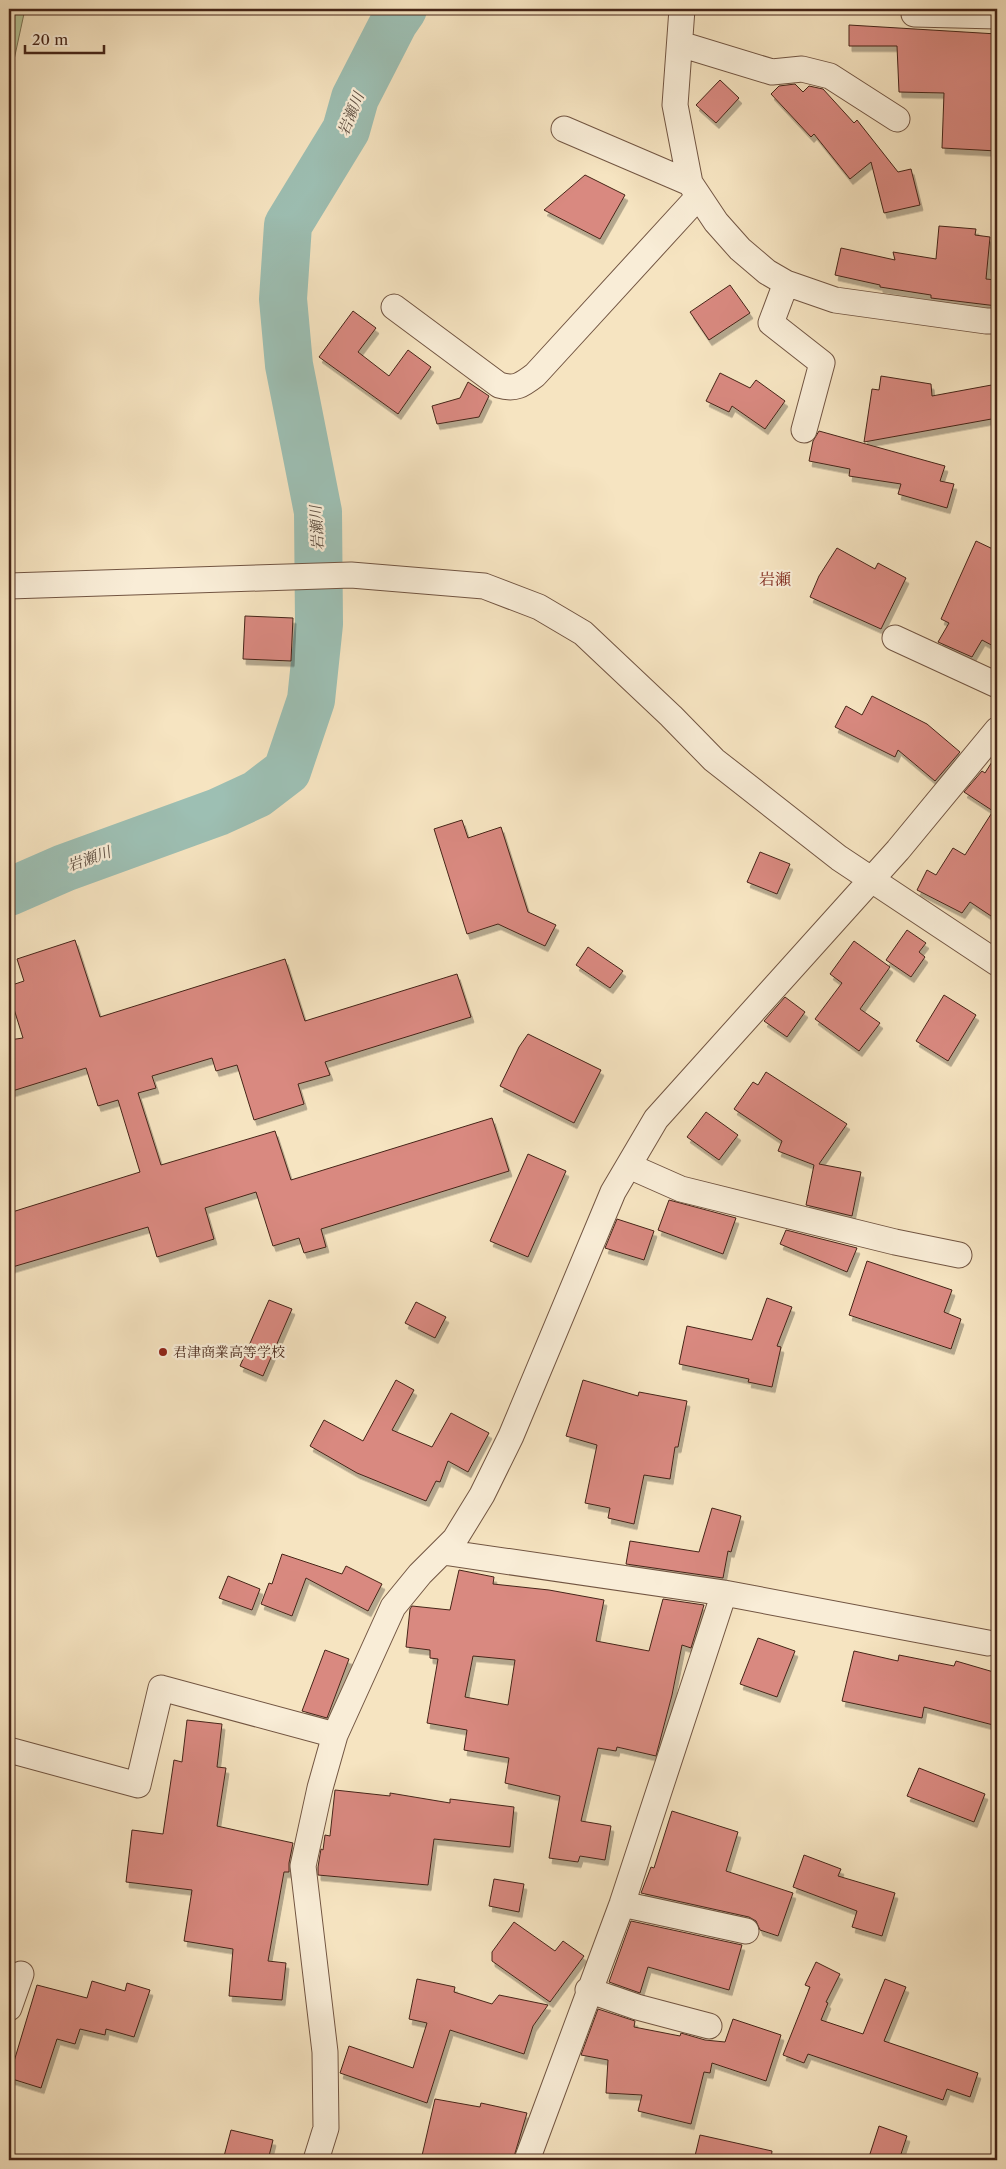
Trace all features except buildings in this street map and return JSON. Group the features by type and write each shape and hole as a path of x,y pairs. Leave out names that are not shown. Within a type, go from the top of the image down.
{"street":[{"path":"682,9 675,105 694,190 740,249 768,272 786,283 834,300 997,321"},
{"path":"914,14 997,16"},
{"path":"680,44 772,72 802,69 830,76 897,119"},
{"path":"564,129 694,190"},
{"path":"394,307 499,385 510,388 522,386 535,375 694,190"},
{"path":"786,283 771,323 822,363 804,430"},
{"path":"9,586 350,575 484,586 539,607 584,633 714,760 840,858 997,963"},
{"path":"895,638 997,685"},
{"path":"316,2160 326,2128 325,2052 303,1866 320,1788 335,1735 393,1607 420,1574 455,1538 482,1494 510,1436 613,1192 656,1119 870,878 898,850 997,730"},
{"path":"630,1166 681,1189 895,1242 959,1255"},
{"path":"443,1552 724,1593 988,1643"},
{"path":"527,2160 588,1990 622,1904 724,1593"},
{"path":"9,1750 138,1785 161,1688 335,1735"},
{"path":"622,1904 746,1931"},
{"path":"9,2008 21,1974"},
{"path":"588,1990 636,2007 709,2026"}],"green space":[{"path":"9,9 25,9 9,83"}],"waterway":[{"name":"岩瀬川","path":"9,892 64,868 218,812 257,794 287,771 311,700 319,624 318,512 289,365 283,299 288,225 346,130 355,98 394,22 403,9"}],"place":[{"name":"君津商業高等学校","path":"163,1352"}],"district":[{"name":"岩瀬","path":"775,579"}]}
